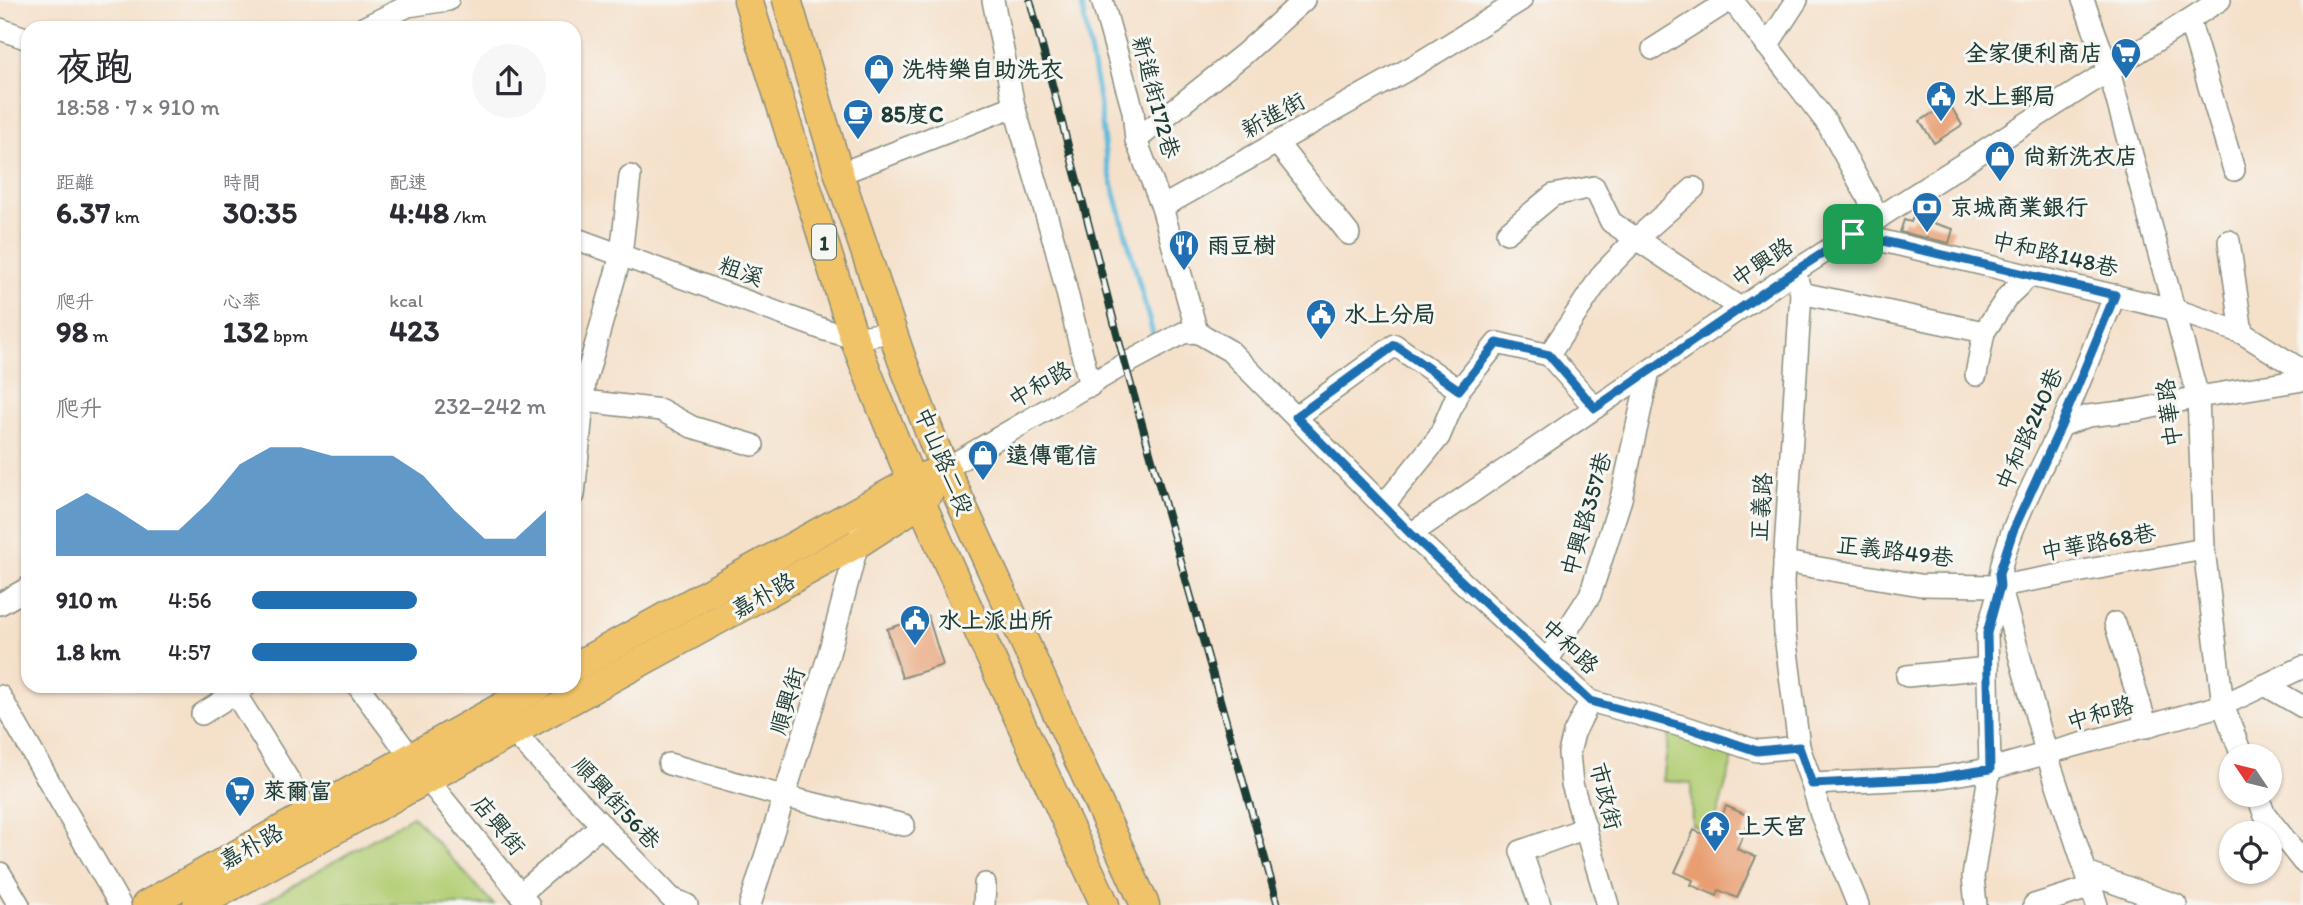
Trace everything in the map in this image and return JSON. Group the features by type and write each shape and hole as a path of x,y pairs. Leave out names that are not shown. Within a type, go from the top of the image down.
{"main road":[{"name":"中山路二段","path":"748,0 855,338 917,491 1105,905"},
{"name":"中山路二段","path":"788,0 839,174 893,332 945,469 1145,905"},
{"name":"嘉朴路","path":"146,905 313,826 428,779 859,542 945,469"},
{"name":"嘉朴路","path":"581,663 863,509 917,491"},
{"name":"嘉朴路","path":"197,905 412,755 525,693"}],"street":[{"path":"377,21 408,6 448,0"},
{"path":"993,0 1014,106 1056,248 1090,386"},
{"name":"新進街172巷","path":"1102,0 1133,111 1136,140 1162,207"},
{"path":"1136,140 1244,54 1304,0"},
{"name":"新進街","path":"1162,207 1414,66 1521,0"},
{"path":"1654,49 1731,0 1827,124 1879,218"},
{"path":"1767,46 1797,0"},
{"name":"中華路","path":"2083,0 2109,71 2198,397 2204,549 2222,705 2237,744"},
{"name":"中興路","path":"1411,534 1795,271 2220,0"},
{"path":"2189,20 2234,170"},
{"path":"0,29 21,36"},
{"path":"839,174 1014,106"},
{"path":"1277,143 1349,233"},
{"path":"581,407 585,382 621,254 629,176"},
{"path":"1507,233 1553,195 1594,187 1611,222 1740,308"},
{"path":"1549,355 1603,273 1636,239 1694,188"},
{"path":"1162,207 1196,332"},
{"name":"中和路148巷","path":"1853,234 2176,310 2242,333 2303,371"},
{"name":"粗溪","path":"581,240 812,325 855,338 893,332"},
{"path":"2229,241 2242,333"},
{"name":"正義路","path":"1795,271 1801,293 1784,562 1785,635 1799,747"},
{"path":"1976,375 1984,332 2008,296 2029,276"},
{"path":"1801,293 1984,332"},
{"name":"中和路240巷","path":"2092,888 2047,755 2000,586 1999,574 2013,531 2061,426 2115,295"},
{"name":"中和路","path":"945,469 1183,333 1196,332 1230,351 1411,534 1590,701 1692,729 1757,751 1799,747"},
{"path":"1383,506 1439,437 1459,390 1497,343 1549,355 1595,408"},
{"path":"1296,417 1395,345 1459,390"},
{"name":"中興路357巷","path":"1547,661 1590,596 1621,499 1649,371"},
{"path":"2061,426 2088,416 2139,410 2198,397 2303,380"},
{"path":"581,413 661,410 692,427 753,445"},
{"name":"順興街","path":"750,905 786,797 859,542 863,509"},
{"name":"中華路68巷","path":"2000,586 2204,549"},
{"name":"正義路49巷","path":"1784,562 1920,584 2000,586"},
{"name":"中和路240巷","path":"1976,905 1973,877 1990,769 1987,633 2000,586"},
{"path":"0,604 21,592"},
{"path":"2115,623 2147,727"},
{"name":"中和路","path":"1812,784 1936,778 1990,769 2222,705 2303,667"},
{"path":"1907,676 1988,668"},
{"path":"2265,685 2303,707"},
{"path":"202,714 229,693"},
{"path":"235,693 313,826"},
{"name":"店興街","path":"363,693 525,900"},
{"path":"0,696 120,905"},
{"name":"市政街","path":"1590,701 1574,733 1569,753 1572,784 1608,905"},
{"name":"順興街56巷","path":"513,732 671,898 687,905"},
{"path":"1799,747 1821,816 1858,905"},
{"path":"669,764 786,797 904,825"},
{"path":"2262,807 2303,862"},
{"path":"525,900 602,825"},
{"path":"1539,905 1521,851 1586,828"},
{"path":"0,873 19,905"},
{"path":"2034,905 2092,888 2176,905"}],"green space":[{"path":"1670,727 1735,750 1712,834 1692,825 1691,783 1663,781"},
{"path":"413,816 494,905 259,905"}],"building":[{"name":"水上郵局","path":"1949,103 1962,125 1934,143 1920,121"},
{"name":"京城商業銀行","path":"1913,217 1953,229 1949,243 1900,232 1904,220 1911,222"},
{"name":"水上派出所","path":"928,616 943,665 902,678 887,629"},
{"name":"上天宮","path":"1726,806 1751,817 1737,849 1756,857 1737,898 1719,890 1717,896 1691,885 1693,880 1675,872 1694,830 1712,838"}],"waterway":[{"path":"1081,0 1099,98 1106,160 1153,334"}],"railway":[{"path":"1030,0 1125,364 1278,905"}],"place":[{"name":"全家便利商店","path":"2126,80"},
{"name":"洗特樂自助洗衣","path":"879,96"},
{"name":"水上郵局","path":"1941,123"},
{"name":"85度C","path":"858,141"},
{"name":"尚新洗衣店","path":"2000,183"},
{"name":"京城商業銀行","path":"1927,234"},
{"name":"雨豆樹","path":"1184,272"},
{"name":"水上分局","path":"1321,341"},
{"name":"遠傳電信","path":"983,482"},
{"name":"水上派出所","path":"915,647"},
{"name":"萊爾富","path":"240,818"},
{"name":"上天宮","path":"1715,853"}],"route":[{"path":"1853,234 2115,295 2061,426 2013,531 1999,574 2000,586 1987,633 1990,769 1936,778 1812,784 1799,747 1757,751 1692,729 1590,701 1411,534 1296,417 1395,345 1459,390 1497,343 1549,355 1595,408 1853,234"}]}
